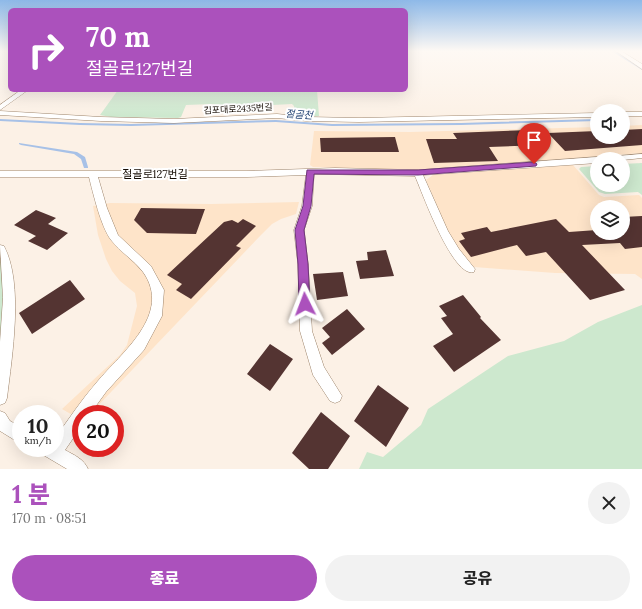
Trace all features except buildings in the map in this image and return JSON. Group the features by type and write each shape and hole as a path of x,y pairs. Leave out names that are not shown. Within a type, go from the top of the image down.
{"lane":[{"path":"0,108 22,92"},
{"name":"김포대로2435번길","path":"0,113 101,119 174,121 277,116 307,119 359,120 590,115"},
{"path":"630,114 642,114"},
{"path":"630,157 642,156"},
{"name":"절골로127번길","path":"0,174 418,172 590,160"},
{"path":"310,172 307,206 299,230 303,264 306,331 318,370 335,396"},
{"path":"418,172 443,232 455,252 470,269"},
{"path":"64,432 101,387 139,346 156,316 158,290 146,269 114,237 102,208 93,174"},
{"path":"0,249 5,259 9,294 6,351 0,398"},
{"path":"0,418 5,426 12,430"},
{"path":"60,457 80,469"}],"shaded area":[{"path":"642,125 642,153 590,152 590,157 416,170 313,167 310,165 314,131 410,132 590,127 590,144 630,144 630,126"},
{"path":"573,165 590,185 590,192 596,192 604,197 639,195 642,198 642,279 635,274 555,273 474,267 462,254 448,232 426,180 433,175"},
{"path":"299,202 296,214 272,224 99,405 72,405 72,415 64,410 64,407 120,355 127,345 137,306 135,293 120,281 112,271 106,259 98,235 93,206 110,203 211,204"}],"green space":[{"path":"117,92 317,92 319,116 295,116 294,106 292,104 238,107 212,104 186,105 181,117 178,118 111,117 100,115"},
{"path":"642,163 642,195 638,192 605,194 599,192 630,192 630,164"},
{"path":"590,166 590,182 579,169 581,167"},
{"path":"0,257 5,294 0,366"},
{"path":"642,305 642,469 359,469 367,452 383,457 421,425 428,409 508,356 564,341 598,322"}],"waterway":[{"name":"절골천","path":"0,120 131,125 276,121 332,125 461,124 590,120"},
{"path":"21,144 75,153 83,158 86,167"}],"route":[{"path":"305,304 303,264 299,230 307,206 310,172 418,172 534,164"}]}
